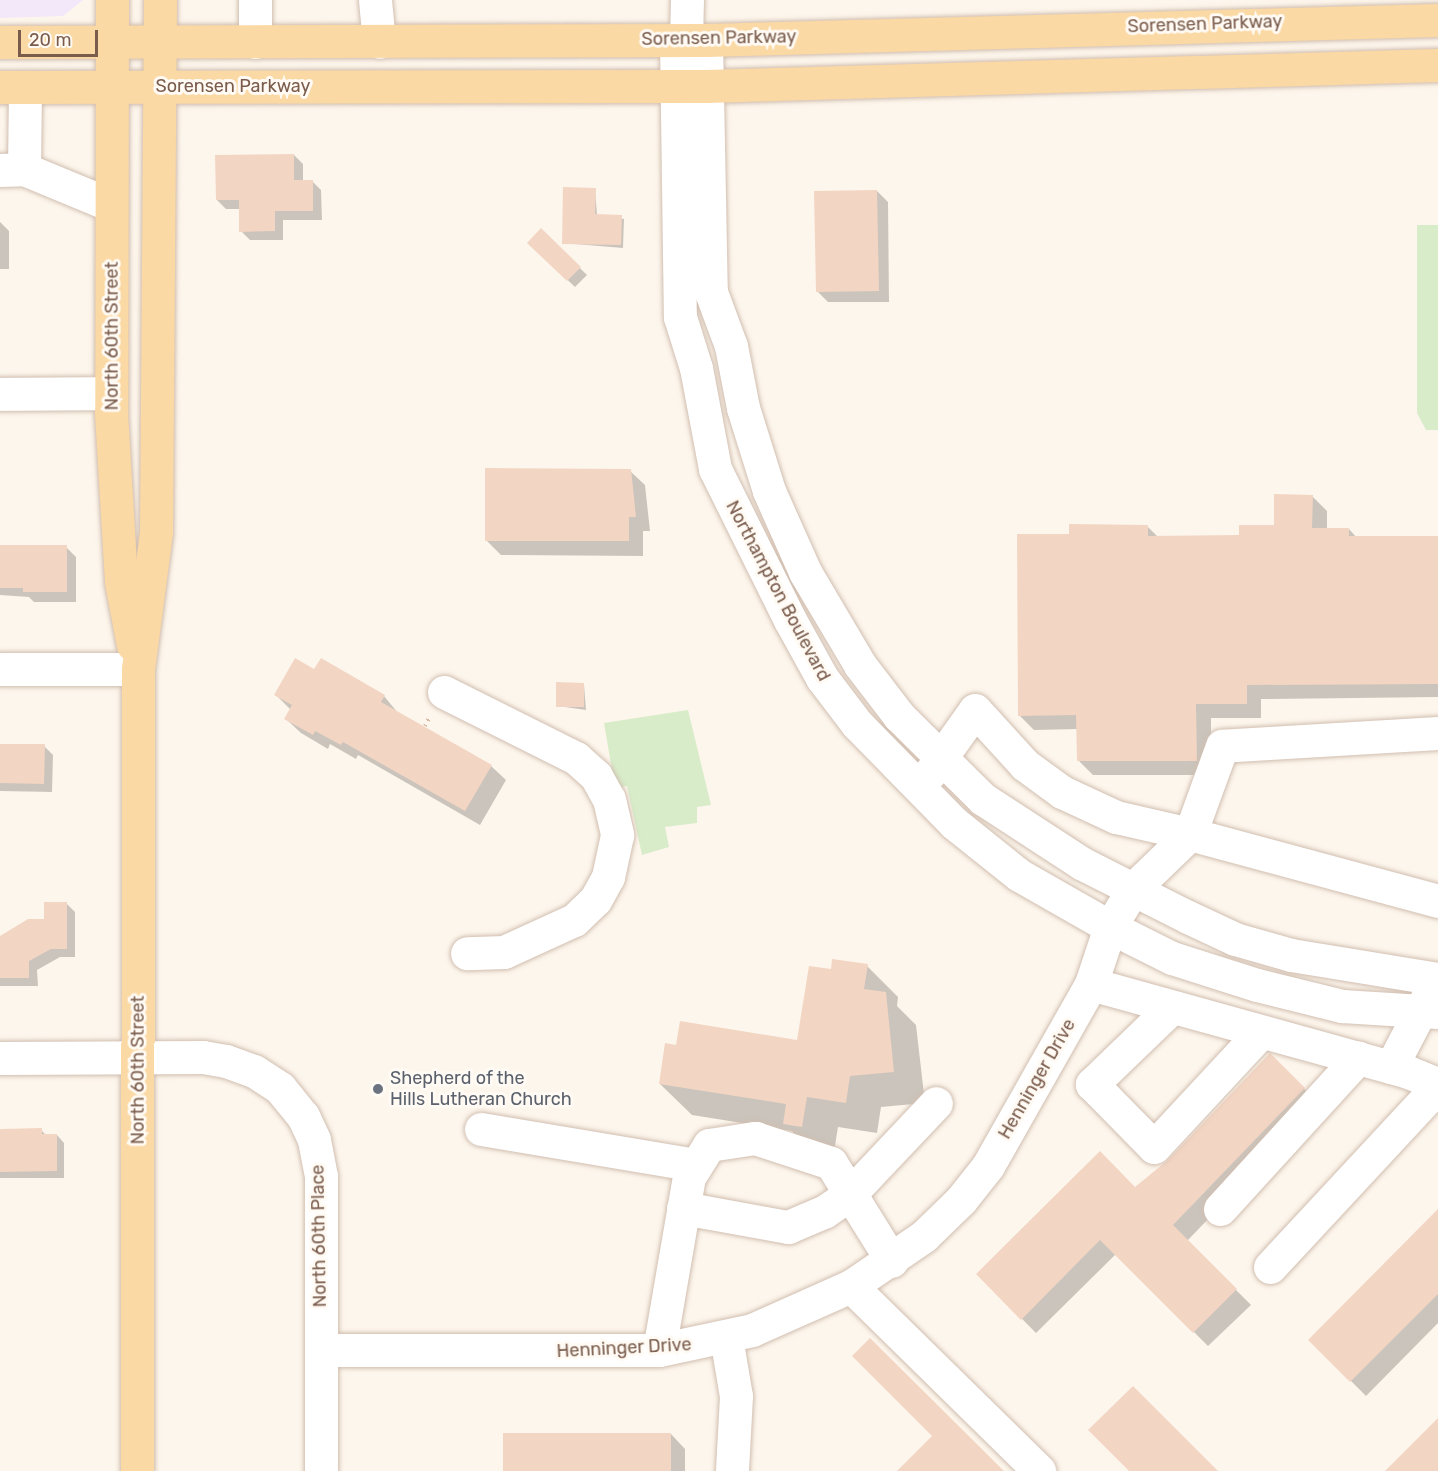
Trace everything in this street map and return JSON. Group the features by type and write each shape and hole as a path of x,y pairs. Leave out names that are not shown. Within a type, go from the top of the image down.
{"main road":[{"name":"North 60th Street","path":"112,0 111,393 121,582 138,669"},
{"name":"North 60th Street","path":"137,1471 138,669 156,532 160,0"},
{"name":"Sorensen Parkway","path":"0,42 689,39 1438,20"},
{"name":"Sorensen Parkway","path":"12,87 690,86 1438,65"}],"street":[{"path":"255,0 255,42"},
{"path":"375,0 379,42"},
{"name":"Northampton Boulevard","path":"687,0 690,86 680,317 696,368 715,469 743,531 822,678 857,724 954,823 1019,875 1110,927 1172,958 1257,985 1342,1006 1429,1012"},
{"name":"Northampton Boulevard","path":"690,86 711,292 731,346 743,408 769,490 805,572 860,665 899,716 944,757 983,799 1081,863 1234,939 1342,965 1438,979"},
{"path":"12,87 12,170 111,205"},
{"path":"0,394 111,393"},
{"path":"0,669 138,669"},
{"path":"444,692 576,758 596,776 609,799 617,835 608,877 595,900 574,920 504,952 467,952"},
{"path":"919,786 944,757 975,710 1025,765 1062,792 1116,817 1191,834 1438,901"},
{"path":"1191,834 1222,746 1438,733"},
{"name":"Henninger Drive","path":"321,1350 659,1350 726,1337 797,1314 851,1286 891,1261 961,1200 988,1166 1091,984 1110,927 1132,889 1191,834"},
{"path":"1392,1067 1429,1012 1438,979"},
{"path":"1091,984 1260,1033 1392,1067 1438,1085 1270,1266"},
{"path":"1171,1008 1092,1084 1154,1147 1260,1033"},
{"name":"North 60th Place","path":"0,1058 203,1057 255,1071 280,1088 303,1116 314,1140 321,1176 321,1471"},
{"path":"1220,1209 1358,1058"},
{"path":"683,1208 788,1227 824,1212 850,1194 936,1103"},
{"path":"481,1129 696,1165"},
{"path":"659,1350 689,1177 709,1145 755,1138 831,1163 891,1261"},
{"path":"851,1286 1039,1471"},
{"path":"726,1337 736,1396 732,1471"}],"shaded area":[{"path":"0,0 83,0 63,16 0,18"}],"green space":[{"path":"1417,225 1438,225 1438,430 1426,430 1417,413"},
{"path":"688,710 711,805 697,807 697,823 665,827 669,847 642,855 627,786 615,788 604,723"}],"building":[{"path":"294,154 294,180 313,180 313,211 275,211 275,231 239,232 239,200 216,200 215,155"},
{"path":"563,187 596,188 595,214 622,215 621,245 562,244"},
{"path":"877,190 879,291 816,292 814,191"},
{"path":"541,228 581,267 567,281 527,243"},
{"path":"485,468 631,469 636,517 629,517 629,541 485,541"},
{"path":"1274,494 1313,495 1312,528 1349,528 1349,536 1438,536 1438,684 1247,685 1247,704 1196,704 1197,761 1077,761 1076,715 1018,716 1017,534 1069,534 1069,524 1148,525 1148,536 1239,535 1239,525 1274,525"},
{"path":"0,545 67,545 67,592 23,592 23,588 0,588"},
{"path":"295,658 314,669 321,658 385,695 381,702 492,765 465,811 343,742 341,745 315,731 313,735 284,719 292,705 274,695"},
{"path":"556,682 584,683 584,707 556,707"},
{"path":"0,744 45,744 44,784 0,783"},
{"path":"44,902 67,902 67,949 51,949 29,961 29,978 0,978 0,936 28,919 44,919"},
{"path":"832,959 868,964 864,989 886,992 894,1072 850,1076 846,1103 807,1097 802,1127 783,1124 786,1104 659,1084 665,1043 676,1045 680,1021 797,1040 809,966 831,969"},
{"path":"1270,1053 1305,1088 1173,1225 1237,1289 1193,1333 1100,1240 1021,1320 976,1274 1100,1151 1135,1187 1168,1160"},
{"path":"42,1128 42,1134 57,1134 57,1171 0,1172 0,1129"},
{"path":"1438,1209 1438,1294 1350,1382 1308,1340"},
{"path":"870,1338 1004,1471 897,1471 932,1436 852,1356"},
{"path":"1133,1386 1218,1471 1129,1471 1088,1430"},
{"path":"1438,1418 1438,1471 1385,1471"},
{"path":"503,1433 671,1433 671,1471 503,1471"}],"place":[{"name":"Shepherd of the Hills Lutheran Church","path":"378,1089"}]}
